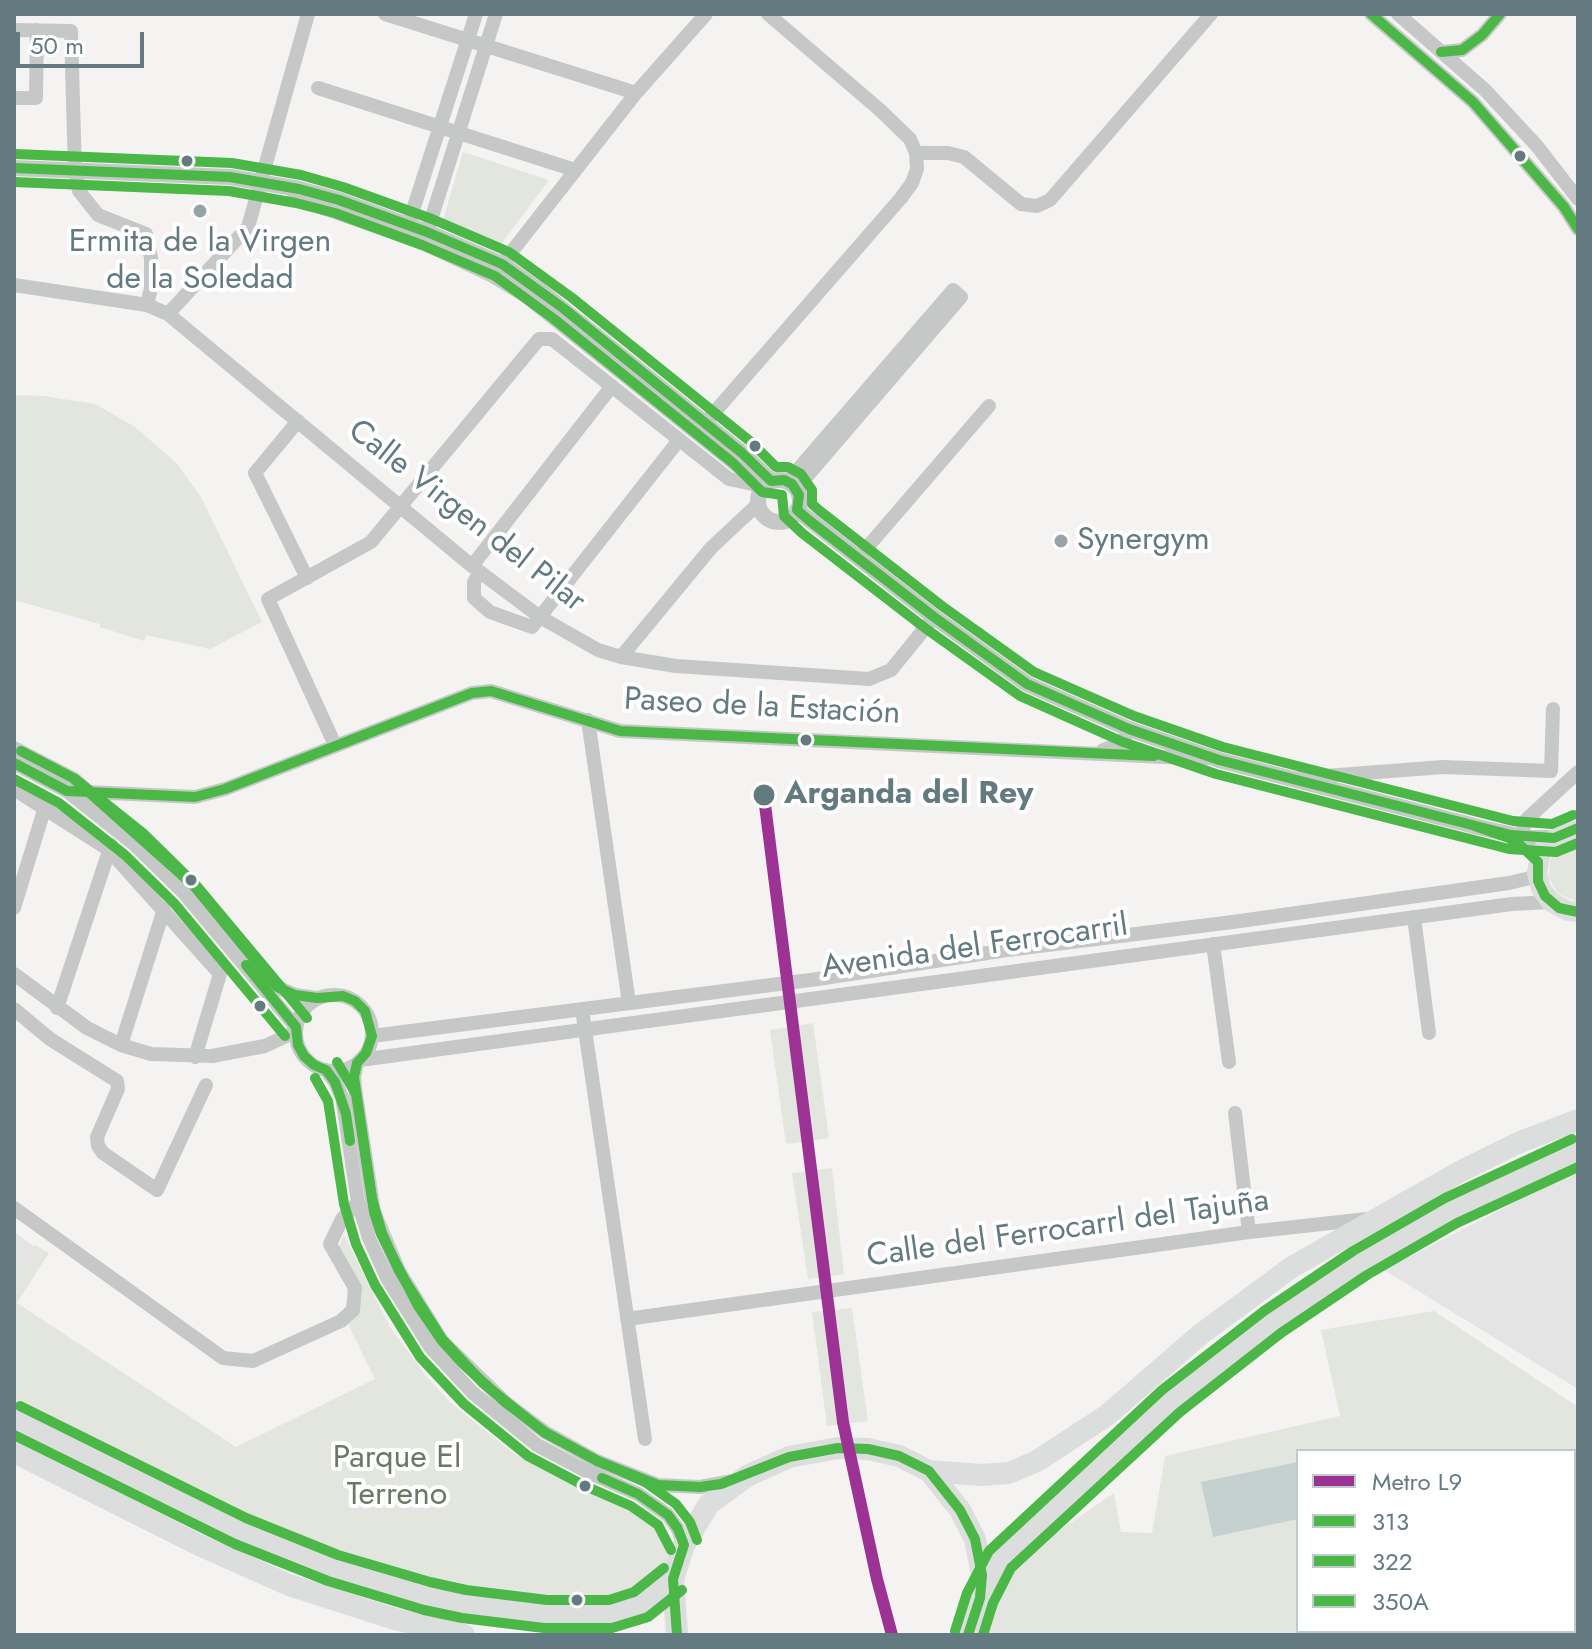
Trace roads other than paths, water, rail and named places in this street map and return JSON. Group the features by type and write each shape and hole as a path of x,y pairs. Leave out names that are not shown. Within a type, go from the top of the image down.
{"highway":[{"path":"677,1635 673,1579 684,1545 709,1504 747,1476 789,1457 838,1448 868,1449 899,1456 929,1471 981,1475 1009,1473 1037,1461 1106,1416 1201,1334 1292,1267 1477,1163 1520,1142 1578,1120"},
{"path":"968,1635 980,1598 1000,1560 1171,1401 1273,1322 1360,1263 1451,1211 1578,1152"},
{"path":"14,1419 240,1531 333,1568 427,1596 546,1614 611,1614 641,1605 673,1579"},
{"path":"14,1452 199,1545 289,1585 395,1619 464,1635"},
{"path":"929,1471 960,1510 975,1539 982,1575 980,1598"}],"main road":[{"path":"1576,830 1554,838 1544,849 1537,868 1541,889 1551,902 1568,911 1578,912"}],"street":[{"path":"168,314 248,227 308,14"},
{"path":"385,14 636,93"},
{"path":"407,230 476,14"},
{"path":"425,237 496,14"},
{"path":"705,423 901,198 917,169 916,153 910,139 768,14"},
{"path":"916,153 948,153 964,157 1021,204 1037,206 1050,200 1211,14"},
{"path":"1371,14 1473,102 1555,196 1578,229"},
{"path":"1398,14 1496,101 1537,146 1578,199"},
{"path":"1441,52 1462,50 1482,35 1500,14"},
{"path":"502,264 636,93 702,15"},
{"path":"14,98 36,98 44,29"},
{"path":"14,30 71,31 75,171 79,191 98,215 146,234 151,258 151,288 147,305"},
{"path":"318,88 575,170"},
{"path":"14,168 230,177 260,183 317,206 407,230 502,264 563,308 800,503 789,518 778,521 767,518 758,504"},
{"path":"425,237 526,295 779,484"},
{"name":"Calle Virgen del Pilar","path":"14,285 147,305 168,314 476,569 540,617 598,650 676,666 869,679 891,670 934,617"},
{"path":"621,657 711,548 779,484 961,297 953,290 779,484"},
{"path":"335,745 268,599 371,542 539,339 552,339 729,479 779,484"},
{"path":"612,386 476,569 474,598 490,612 532,627 679,440"},
{"path":"858,558 989,406"},
{"path":"298,421 255,473 307,578"},
{"path":"797,510 934,617 1027,684 1129,729 1219,760 1486,829 1520,837 1554,838"},
{"name":"Paseo de la Estación","path":"67,791 195,797 225,789 472,693 491,691 620,731 1219,760"},
{"path":"1294,779 1443,767 1551,771 1553,709"},
{"path":"588,720 629,1003"},
{"path":"1095,753 1117,745 1129,729"},
{"path":"14,748 74,779 90,793 184,893 296,1030"},
{"path":"14,763 67,791 122,828 194,886 277,987 295,995 317,998 343,996 355,1001 365,1011 372,1036 370,1045 358,1061 354,1077 371,1200 381,1234 418,1306 461,1362 506,1403 545,1432 597,1461 634,1477 658,1485 700,1487 747,1476"},
{"path":"1520,837 1527,819 1578,772"},
{"path":"14,789 108,849 220,974 195,1057"},
{"path":"14,908 45,807"},
{"path":"57,1008 108,849 122,828"},
{"path":"1486,829 1509,838 1537,868"},
{"name":"Avenida del Ferrocarril","path":"372,1036 1463,890 1530,878 1537,868"},
{"name":"Avenida del Ferrocarril","path":"358,1061 1414,917 1551,902"},
{"path":"121,1045 164,909"},
{"path":"1414,917 1429,1033"},
{"path":"1213,944 1229,1062"},
{"path":"14,974 87,1028 121,1045 151,1054 195,1057 265,1046 296,1030"},
{"path":"317,998 300,1015 296,1030 298,1045 304,1056 326,1070 337,1070 358,1061"},
{"path":"14,1009 50,1039 117,1081 118,1089 97,1137 98,1146 103,1153 157,1190 206,1085"},
{"path":"582,1009 645,1439"},
{"path":"326,1070 335,1082 346,1114 358,1202 369,1238 387,1278 431,1348 473,1393 537,1445 638,1494 668,1515 684,1545"},
{"path":"1235,1113 1249,1232"},
{"path":"14,1208 223,1358 253,1361 341,1321 353,1310 355,1288 330,1244 342,1219 358,1202"},
{"name":"Calle del Ferrocarrl del Tajuña","path":"627,1322 1249,1232 1376,1218"}],"metro line":[{"name":"L9","path":"763,789 843,1422 892,1635"}],"place":[{"name":"Ermita de la Virgen de la Soledad","path":"200,211"},
{"name":"Synergym","path":"1061,541"},
{"name":"Arganda del Rey","path":"764,795"}],"park label":[{"name":"Parque El Terreno","path":"397,1478"}]}
